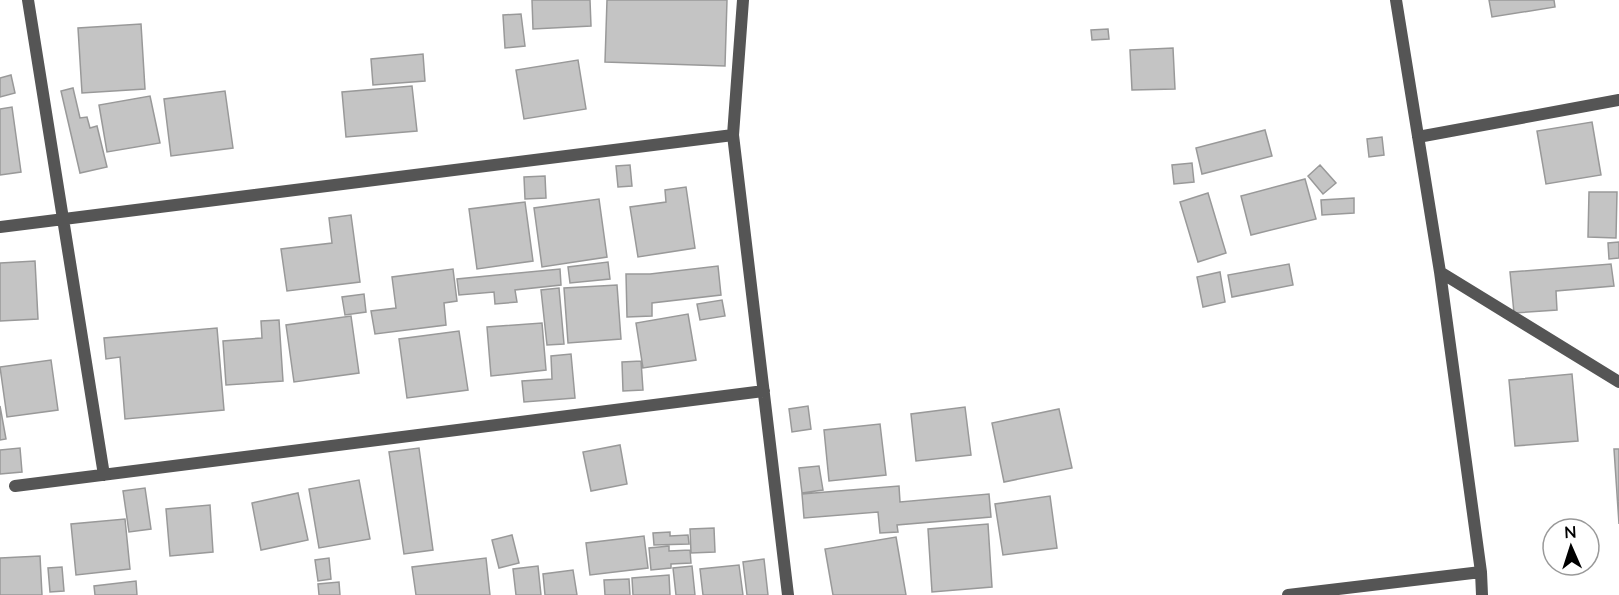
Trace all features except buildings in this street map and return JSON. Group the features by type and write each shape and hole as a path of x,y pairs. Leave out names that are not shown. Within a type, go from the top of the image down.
{"street":[{"path":"28,0 104,475"},
{"path":"743,0 733,135 788,595"},
{"path":"1396,0 1440,272 1481,572 1482,595"},
{"path":"1418,137 1619,100"},
{"path":"0,227 733,135"},
{"path":"1440,272 1619,382"},
{"path":"15,486 764,391"},
{"path":"1288,595 1481,572"}]}
